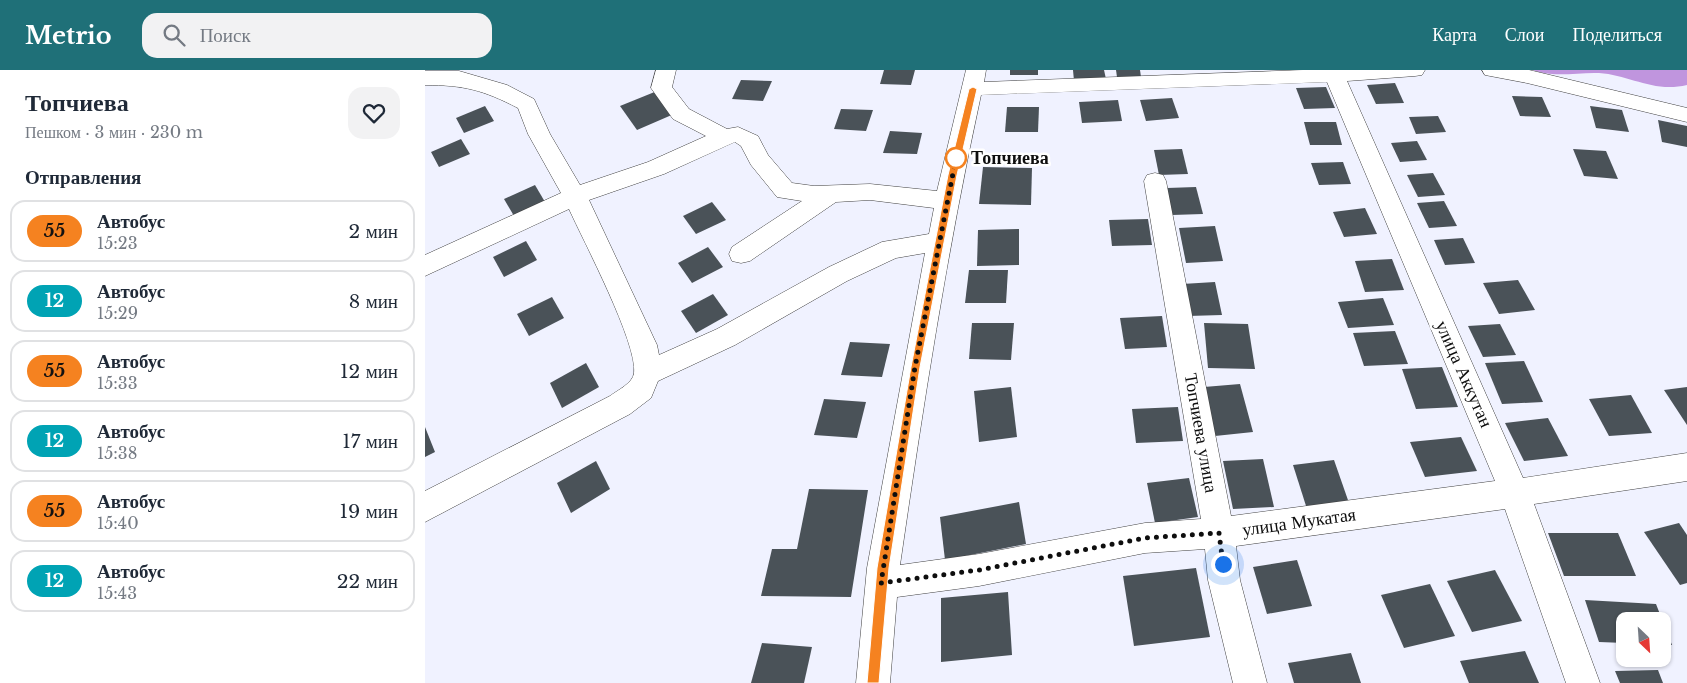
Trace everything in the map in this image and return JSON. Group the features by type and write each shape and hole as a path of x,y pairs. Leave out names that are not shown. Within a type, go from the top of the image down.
{"street":[{"path":"666,70 661,88 681,114 724,137"},
{"path":"873,683 881,583 915,367 947,201 974,80 1042,88 1415,70"},
{"path":"1493,70 1527,76 1687,115"},
{"name":"улица Аккутан","path":"1333,73 1515,494 1583,683"},
{"path":"425,78 459,78 500,90 527,104 539,134 575,196 644,345 648,373 641,389 620,405 425,507"},
{"path":"425,266 575,196 656,168 724,137 738,134 750,141 759,159 785,191 830,194 870,192 947,201"},
{"name":"Топчиева улица","path":"1155,182 1219,533 1224,580 1250,683"},
{"path":"741,254 830,194"},
{"path":"648,373 726,337 838,274 891,249 940,241"},
{"name":"улица Мукатая","path":"881,583 979,570 1145,538 1219,533 1515,494 1687,467"}],"shaded area":[{"path":"1533,70 1687,70 1687,85 1663,87 1610,74 1549,74"}],"building":[{"path":"884,70 915,70 911,85 880,84"},
{"path":"1010,70 1038,70 1038,75 1010,75"},
{"path":"1073,70 1104,70 1106,79 1074,81"},
{"path":"1116,70 1140,70 1141,77 1117,77"},
{"path":"741,80 772,81 763,101 732,99"},
{"path":"1395,83 1404,103 1376,104 1367,85"},
{"path":"1326,87 1335,108 1304,109 1296,88"},
{"path":"657,91 674,114 637,130 620,106"},
{"path":"1512,96 1542,97 1551,117 1520,116"},
{"path":"1172,98 1179,118 1146,121 1140,100"},
{"path":"1118,100 1122,121 1082,123 1079,102"},
{"path":"485,106 494,121 464,133 456,118"},
{"path":"1590,106 1622,110 1629,132 1596,128"},
{"path":"1007,107 1039,107 1038,132 1005,132"},
{"path":"841,109 873,110 866,131 834,129"},
{"path":"1438,116 1446,132 1416,134 1409,117"},
{"path":"1658,120 1687,126 1687,147 1662,142"},
{"path":"1304,122 1336,122 1342,145 1310,145"},
{"path":"890,131 922,133 917,154 883,153"},
{"path":"461,139 470,154 439,167 431,152"},
{"path":"1417,141 1427,160 1400,162 1391,143"},
{"path":"1182,149 1188,174 1159,175 1154,150"},
{"path":"1573,149 1606,151 1618,179 1584,176"},
{"path":"1343,162 1351,184 1319,185 1311,163"},
{"path":"983,167 1032,168 1031,205 979,204"},
{"path":"1433,173 1445,195 1418,197 1407,175"},
{"path":"535,185 545,202 514,216 504,199"},
{"path":"1196,187 1203,214 1172,215 1167,188"},
{"path":"1444,201 1457,226 1429,228 1417,203"},
{"path":"712,202 726,220 696,234 683,216"},
{"path":"1365,208 1377,234 1344,237 1333,212"},
{"path":"1148,219 1152,245 1112,246 1109,220"},
{"path":"1215,226 1223,261 1186,263 1179,228"},
{"path":"1019,229 1019,265 977,266 978,230"},
{"path":"1463,238 1475,263 1445,265 1434,240"},
{"path":"526,241 537,260 504,277 493,257"},
{"path":"708,247 723,267 692,283 678,263"},
{"path":"1392,259 1404,290 1365,292 1355,261"},
{"path":"969,270 1008,270 1006,303 965,303"},
{"path":"1518,280 1535,310 1499,314 1483,283"},
{"path":"1215,282 1222,315 1188,316 1182,284"},
{"path":"713,294 728,315 696,333 681,311"},
{"path":"552,297 564,318 529,336 517,314"},
{"path":"1383,298 1394,325 1348,328 1338,302"},
{"path":"1162,316 1167,347 1125,349 1120,318"},
{"path":"972,323 1014,323 1011,360 969,359"},
{"path":"1204,323 1248,324 1255,369 1208,368"},
{"path":"1500,324 1516,355 1483,357 1468,326"},
{"path":"1395,331 1408,364 1364,366 1353,333"},
{"path":"850,342 890,344 882,377 841,375"},
{"path":"1524,361 1543,402 1502,404 1485,363"},
{"path":"586,363 599,387 562,408 550,383"},
{"path":"1442,367 1458,407 1416,409 1402,369"},
{"path":"1240,384 1253,432 1215,436 1204,387"},
{"path":"1011,387 1017,437 979,442 974,391"},
{"path":"1687,387 1687,425 1664,390"},
{"path":"1631,395 1652,433 1609,436 1589,399"},
{"path":"824,399 866,402 857,438 814,435"},
{"path":"1178,407 1183,441 1136,443 1132,409"},
{"path":"1548,418 1568,456 1524,461 1505,423"},
{"path":"425,427 435,452 425,457"},
{"path":"1461,437 1477,471 1425,477 1410,442"},
{"path":"1263,459 1274,507 1233,509 1223,461"},
{"path":"1334,460 1349,503 1307,509 1293,465"},
{"path":"596,461 610,489 571,513 557,483"},
{"path":"1189,478 1198,517 1155,523 1147,483"},
{"path":"809,489 868,490 851,597 761,596 772,549 797,549"},
{"path":"1019,502 1026,544 945,560 940,517"},
{"path":"1679,523 1687,535 1687,583 1680,585 1644,532"},
{"path":"1548,533 1618,533 1636,576 1564,576"},
{"path":"1297,560 1312,606 1267,614 1253,567"},
{"path":"1196,568 1210,637 1134,646 1123,576"},
{"path":"1495,570 1522,621 1472,632 1447,581"},
{"path":"1430,584 1455,636 1404,648 1381,595"},
{"path":"1008,592 1012,655 941,662 941,598"},
{"path":"1585,600 1656,604 1659,612 1616,612 1616,643 1599,642"},
{"path":"762,643 812,647 804,683 751,683"},
{"path":"1525,651 1539,683 1469,683 1460,661"},
{"path":"1351,653 1361,683 1294,683 1288,663"},
{"path":"1658,670 1663,683 1620,683 1615,671"}],"bus line":[{"name":"55","path":"873,683 883,568 915,367 953,175 973,89"}],"place":[{"name":"Топчиева","path":"956,158"}],"route":[{"path":"956,158 915,367 881,583 979,570 1145,538 1219,533 1223,564"}]}
